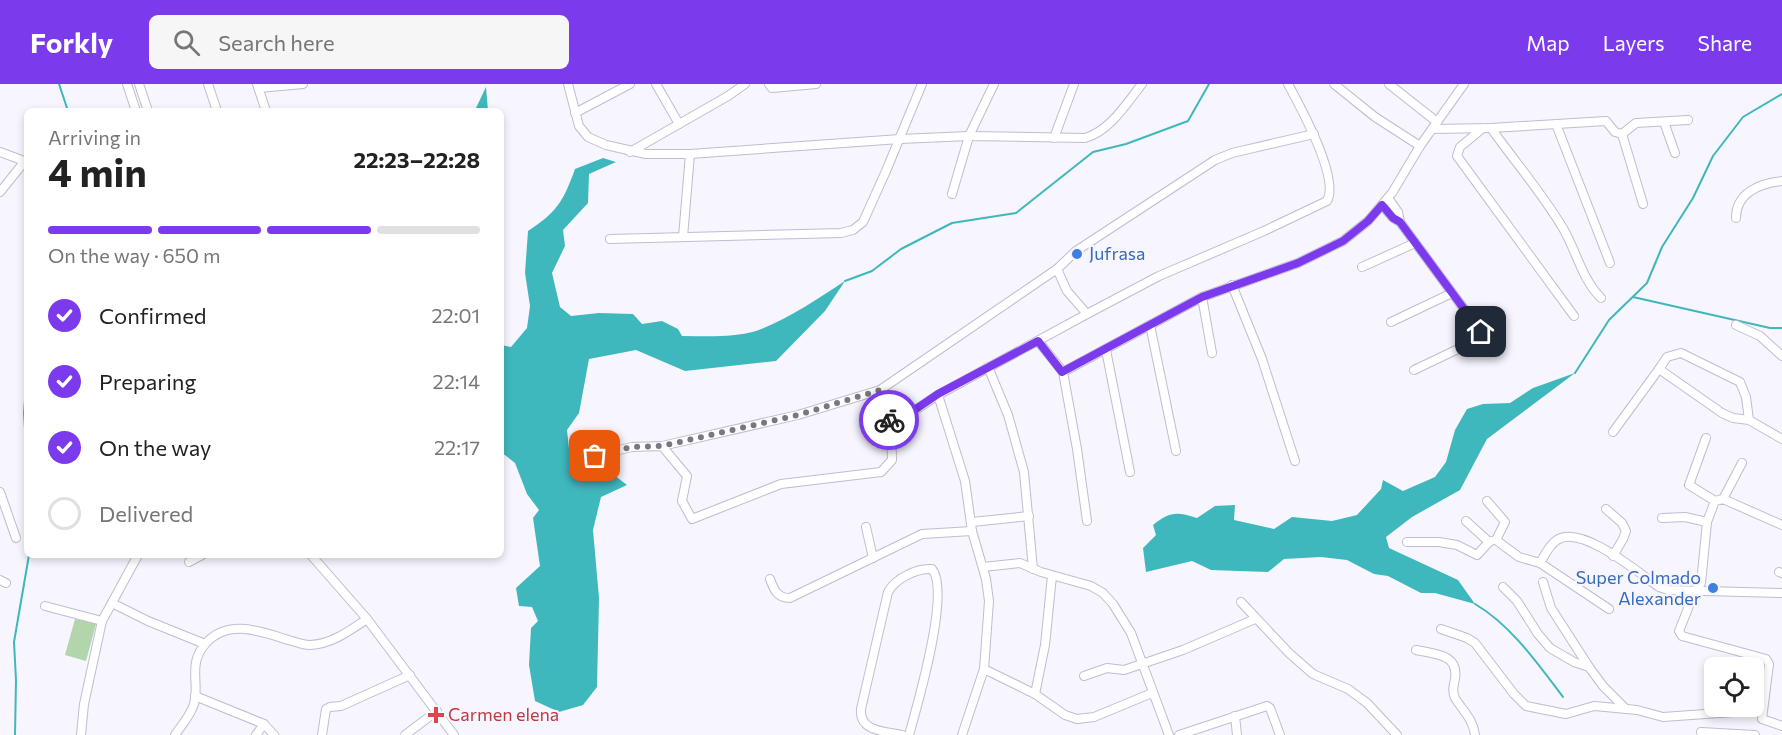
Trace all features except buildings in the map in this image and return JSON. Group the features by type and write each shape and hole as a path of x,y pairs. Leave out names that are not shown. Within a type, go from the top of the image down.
{"street":[{"path":"127,84 135,108"},
{"path":"139,84 147,108"},
{"path":"208,84 216,108"},
{"path":"265,108 258,86 303,84"},
{"path":"567,84 582,131 588,137 630,152 690,154 969,136 1085,138 1105,127 1142,84"},
{"path":"575,113 630,84"},
{"path":"656,84 679,124"},
{"path":"630,152 745,84"},
{"path":"770,84 772,88 816,84"},
{"path":"610,239 841,233 853,230 863,222 922,84"},
{"path":"952,194 969,136 994,84"},
{"path":"1054,138 1074,84"},
{"path":"891,426 938,394 1159,276 1327,201 1331,191 1318,143 1288,84"},
{"path":"1334,84 1390,128 1420,146"},
{"path":"1389,84 1435,126 1487,128 1606,121 1615,132 1622,134"},
{"path":"1062,372 1202,297 1298,263 1343,241 1368,221 1389,198 1420,146 1464,84"},
{"path":"1622,134 1636,123 1688,120"},
{"path":"1664,122 1675,153"},
{"path":"1556,124 1610,262"},
{"path":"1487,128 1563,228 1575,248 1589,284 1601,298"},
{"path":"1487,128 1460,147 1457,156 1574,316"},
{"path":"576,460 632,447 662,446 798,415 880,390 1057,269 1076,251 1215,160 1232,153 1314,134"},
{"path":"1622,134 1643,204"},
{"path":"0,152 24,161"},
{"path":"683,237 690,154"},
{"path":"0,192 24,164"},
{"path":"1736,218 1736,206 1744,195 1758,187 1782,181"},
{"path":"1389,198 1398,212 1400,222 1481,332 1479,339 1414,370"},
{"path":"1382,205 1393,218 1400,222"},
{"path":"1362,267 1415,243"},
{"path":"1057,269 1066,291 1087,314"},
{"path":"1232,285 1262,359 1295,461"},
{"path":"1391,322 1452,293"},
{"path":"1202,297 1212,353"},
{"path":"1150,325 1176,451"},
{"path":"1736,325 1760,336 1782,356"},
{"path":"1038,341 1062,372 1077,449 1086,521"},
{"path":"1771,346 1782,346"},
{"path":"1106,350 1130,472"},
{"path":"1613,432 1666,357 1681,353 1735,378 1744,388 1749,420"},
{"path":"988,368 1008,415 1024,472 1033,569"},
{"path":"1659,369 1722,413 1733,418 1749,420 1782,439"},
{"path":"662,446 687,476 682,501 692,519 781,484 881,472 892,460 891,426 880,390"},
{"path":"938,394 965,481 972,531 990,601 984,669 962,735"},
{"path":"1706,438 1689,485 1719,500 1782,525"},
{"path":"1742,464 1707,522 1702,580 1695,591 1679,632 1682,636 1759,657"},
{"path":"0,492 2,512 16,538"},
{"path":"1407,542 1439,542 1457,545 1477,555 1492,541 1505,522 1487,501"},
{"path":"1606,509 1622,522 1626,531 1613,556"},
{"path":"972,522 1029,516"},
{"path":"1662,518 1685,518 1707,522"},
{"path":"1466,521 1492,541 1519,557 1540,563 1609,609"},
{"path":"866,527 873,558"},
{"path":"770,579 774,591 779,596 790,598 922,534 972,531"},
{"path":"1540,563 1554,542 1566,537 1597,545 1659,587 1674,591 1782,593"},
{"path":"81,735 84,704 102,621 136,558"},
{"path":"189,562 196,558"},
{"path":"314,558 367,619 454,735"},
{"path":"983,567 1020,564 1052,576 1078,582 1103,593 1113,604 1137,647 1169,735"},
{"path":"902,735 868,727 862,720 861,709 888,592 891,586 902,578 929,568 936,573 936,608 927,672 909,735"},
{"path":"1035,694 1045,645 1052,576"},
{"path":"1543,582 1551,608 1588,667 1626,709"},
{"path":"1503,587 1517,601 1550,648 1588,667"},
{"path":"1241,602 1288,653 1313,674 1348,689 1367,703 1397,735"},
{"path":"112,603 148,621 205,644"},
{"path":"45,606 102,621"},
{"path":"175,735 192,708 195,696 193,674 198,657 205,644 227,629 243,628 307,645 325,643 345,634 367,619"},
{"path":"1084,676 1107,668 1124,670 1183,651 1255,619"},
{"path":"1441,629 1475,643 1526,706 1566,714 1594,706 1626,709 1663,717 1704,714"},
{"path":"1416,651 1436,654 1454,663 1456,671 1453,691 1470,718 1475,735"},
{"path":"1764,658 1769,664 1764,697"},
{"path":"984,669 1035,694 1065,715 1077,719 1094,717 1152,693"},
{"path":"322,735 327,709 341,706 410,675"},
{"path":"195,696 264,724 274,735"},
{"path":"1181,734 1267,706 1270,708 1280,735"},
{"path":"405,735 437,711"},
{"path":"1235,716 1237,735"},
{"path":"1762,717 1762,719 1782,726"},
{"path":"256,735 264,724"},
{"path":"1701,732 1755,735"}],"green space":[{"path":"75,619 96,624 86,661 65,655"}],"water":[{"path":"486,87 488,108 476,108"},
{"path":"603,158 616,162 589,174 588,203 563,230 565,246 552,273 560,307 571,316 599,313 633,314 642,324 662,321 678,329 682,336 738,335 756,331 779,321 845,281 825,311 776,361 685,371 636,350 589,359 579,413 567,430 571,468 586,475 614,475 627,485 601,497 593,530 599,598 597,687 583,705 559,712 535,701 529,665 531,628 538,621 532,607 519,606 516,588 540,566 533,518 539,510 527,494 515,463 504,454 504,346 511,347 527,328 530,306 525,273 528,231 546,218 558,205 575,169"},
{"path":"1575,373 1487,439 1460,490 1412,517 1386,537 1389,548 1458,580 1475,604 1435,593 1421,593 1388,576 1374,574 1347,560 1321,557 1284,559 1268,572 1211,570 1192,561 1146,572 1143,548 1156,535 1153,525 1168,515 1184,514 1197,518 1215,506 1235,505 1234,520 1274,529 1292,517 1332,521 1357,515 1381,489 1383,480 1403,491 1435,477 1446,462 1455,430 1467,409 1483,404 1510,403 1533,388"}],"waterway":[{"path":"59,84 67,108"},
{"path":"845,281 872,271 901,249 952,223 1016,213 1093,152 1126,144 1188,121 1209,84"},
{"path":"1575,373 1609,320 1647,283 1662,247 1693,198 1713,156 1743,117 1782,94"},
{"path":"1633,297 1770,328 1782,328"},
{"path":"15,735 14,642 28,558"},
{"path":"1475,604 1512,634 1563,697"}],"way so far":[{"path":"595,456 632,447 662,446 798,415 880,390 889,420"}],"place":[{"name":"Jufrasa","path":"1077,254"},
{"name":"Super Colmado Alexander","path":"1713,588"},
{"name":"Carmen elena","path":"436,715"}],"route":[{"path":"889,420 891,426 938,394 1038,341 1062,372 1202,297 1298,263 1343,241 1368,221 1382,205 1393,218 1400,222 1481,332"}]}
